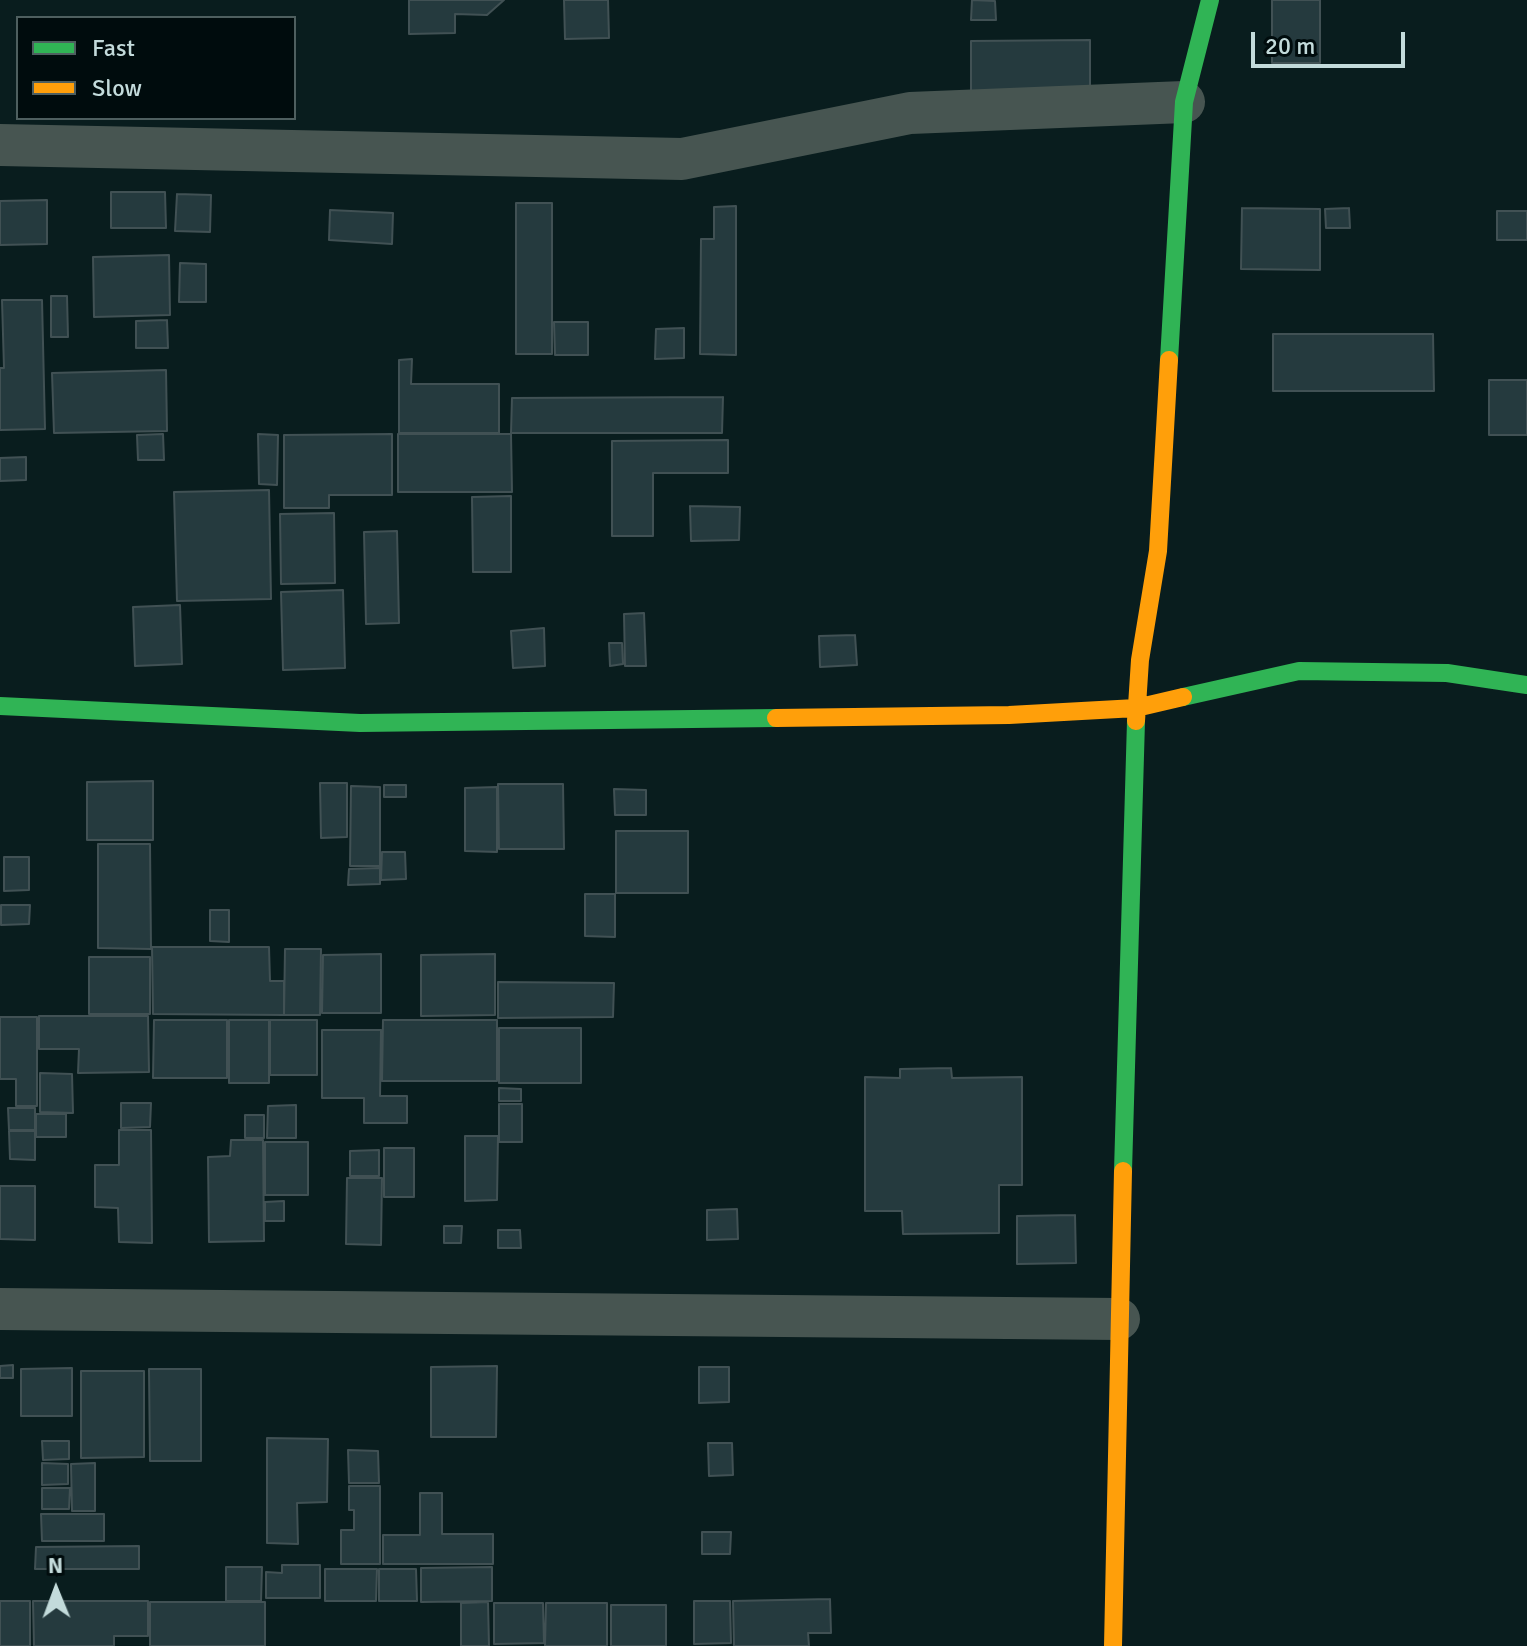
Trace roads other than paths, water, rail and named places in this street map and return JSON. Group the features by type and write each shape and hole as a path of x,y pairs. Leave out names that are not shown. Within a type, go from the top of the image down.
{"street":[{"path":"1113,1646 1136,708 1140,660 1158,551 1184,102 1210,0"},
{"path":"0,145 682,159 910,113 1184,102"},
{"path":"0,706 360,723 1009,715 1136,708 1299,671 1447,673 1527,685"},
{"path":"0,1309 1119,1319"}]}
